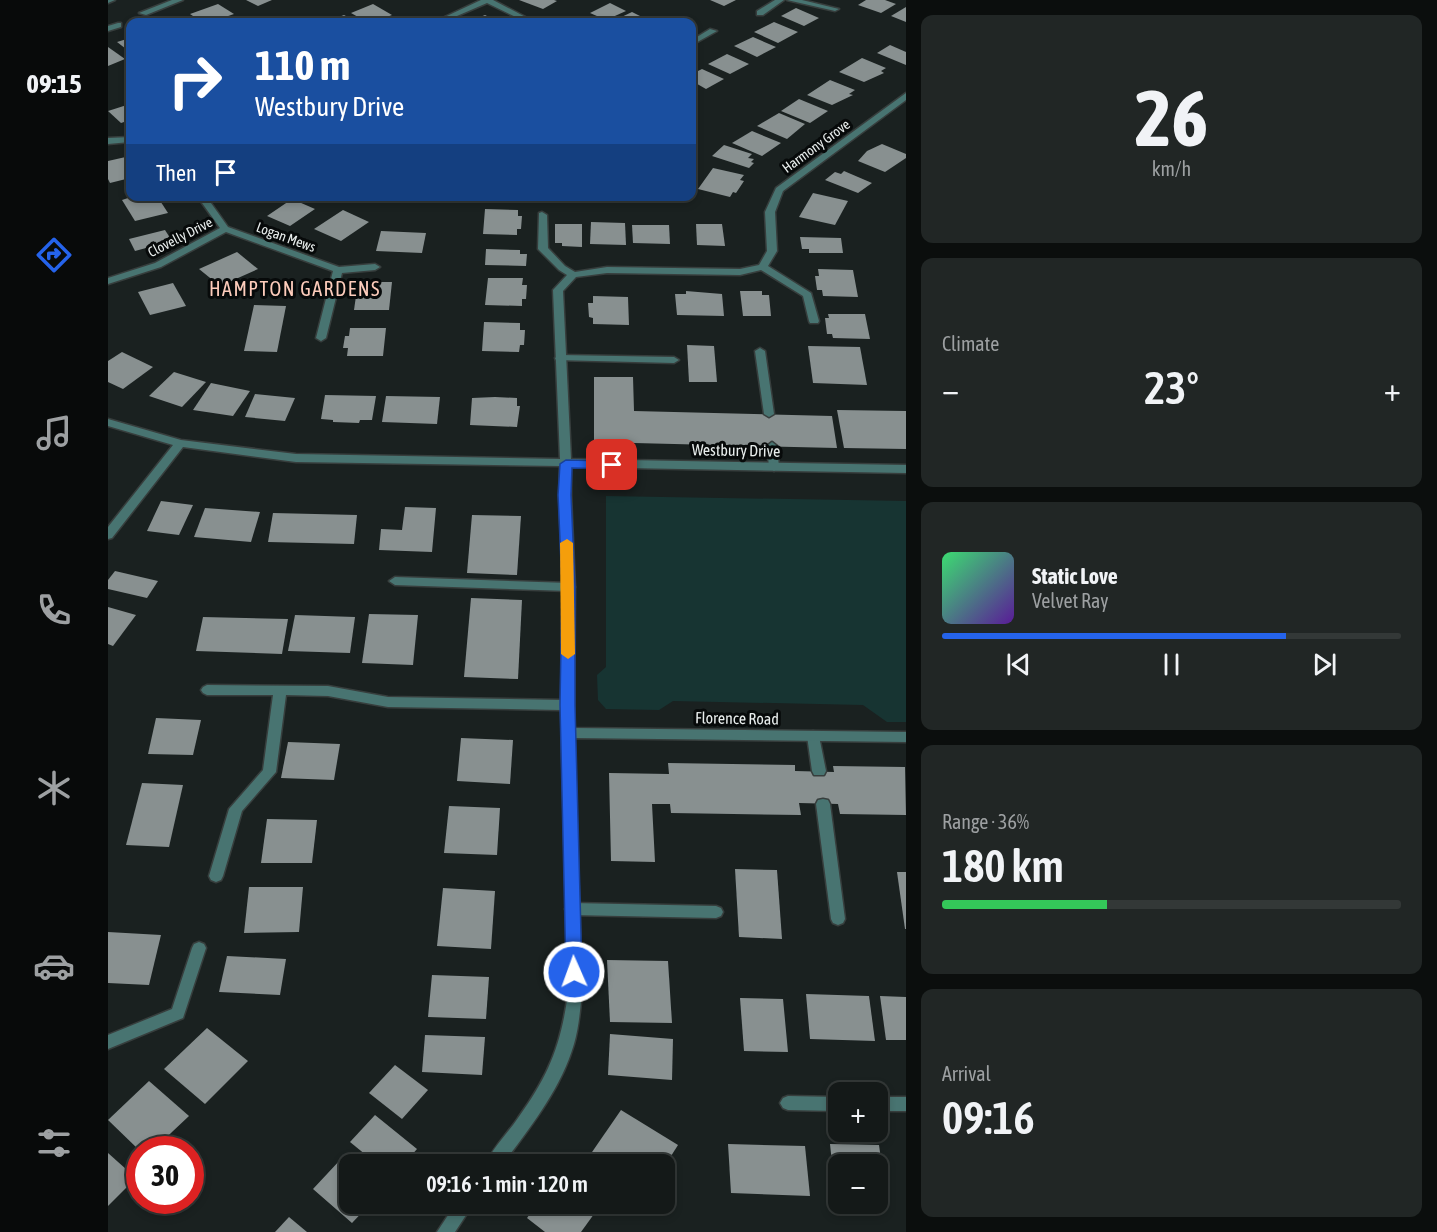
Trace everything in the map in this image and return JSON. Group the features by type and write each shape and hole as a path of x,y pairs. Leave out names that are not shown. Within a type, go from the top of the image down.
{"street":[{"path":"143,13 179,0"},
{"path":"447,18 487,0 523,18"},
{"path":"760,13 780,0"},
{"path":"791,0 834,9"},
{"path":"108,28 118,25"},
{"path":"696,41 713,31"},
{"name":"Harmony Grove","path":"763,267 772,250 770,212 779,190 906,96"},
{"path":"108,141 126,140"},
{"name":"Clovelly Drive","path":"108,281 158,265 225,229 205,201"},
{"path":"542,215 543,249 562,268 573,275"},
{"name":"Logan Mews","path":"225,229 338,270 375,267"},
{"path":"501,1154 554,1079 565,1052 573,1019 575,993 567,705 569,586 558,290 573,275 607,270 741,272 763,267 808,295 814,321"},
{"path":"321,338 338,270"},
{"path":"760,351 768,414"},
{"path":"560,358 674,360"},
{"name":"Westbury Drive","path":"108,422 180,443 296,458 906,469"},
{"path":"108,535 180,443"},
{"path":"772,446 774,467"},
{"path":"394,581 569,586"},
{"path":"207,690 328,691 388,702 567,705"},
{"path":"216,876 236,809 268,772 280,690"},
{"name":"Florence Road","path":"568,733 906,737"},
{"path":"813,736 819,771"},
{"path":"823,804 838,919"},
{"path":"572,909 716,912"},
{"path":"108,1042 178,1012 199,948"},
{"path":"788,1103 828,1104"},
{"path":"888,1104 906,1104"},
{"path":"445,1232 458,1214"}],"shaded area":[{"path":"606,496 906,501 906,722 887,722 863,705 673,701 659,710 606,709 598,700 597,675 606,667"}],"building":[{"path":"246,0 272,0 258,6"},
{"path":"519,0 554,0 557,1 543,9"},
{"path":"710,0 736,0 724,6"},
{"path":"866,0 885,0 896,4 881,13 858,5"},
{"path":"610,3 626,11 610,18 601,18 590,13"},
{"path":"218,4 234,14 222,18 196,18 190,14"},
{"path":"373,4 392,15 384,18 360,18 351,13"},
{"path":"906,7 906,22 891,16"},
{"path":"796,8 819,18 804,26 781,16"},
{"path":"632,12 644,18 619,18"},
{"path":"774,22 798,32 778,43 754,32"},
{"path":"753,37 776,47 757,57 734,46"},
{"path":"126,39 126,49 117,42"},
{"path":"890,45 906,52 906,65 877,53"},
{"path":"108,47 125,59 108,66"},
{"path":"727,54 749,64 730,74 708,64"},
{"path":"862,58 886,68 881,71 884,73 864,82 839,72"},
{"path":"702,69 724,79 706,89 696,83 696,72"},
{"path":"830,80 855,90 849,94 853,95 832,105 807,95"},
{"path":"799,99 828,111 810,123 781,111"},
{"path":"126,105 126,121 121,123 108,111"},
{"path":"779,113 805,124 787,139 757,126"},
{"path":"752,131 781,143 762,156 732,143"},
{"path":"882,144 906,154 906,158 885,172 858,161 867,151"},
{"path":"724,145 752,154 748,158 754,159 751,162 754,163 749,168 712,156"},
{"path":"126,157 126,179 110,183 108,161"},
{"path":"713,168 744,175 740,180 744,181 736,193 733,192 730,197 698,189"},
{"path":"844,171 872,183 858,193 825,180 835,172 841,174"},
{"path":"813,193 848,201 835,225 799,217"},
{"path":"122,200 160,201 168,213 135,221"},
{"path":"289,201 297,201 315,209 290,226 267,216"},
{"path":"485,209 518,210 518,216 522,216 521,229 517,229 517,235 483,234"},
{"path":"343,210 369,222 341,241 314,229"},
{"path":"591,222 625,223 626,245 590,244"},
{"path":"555,224 582,224 582,247 562,246 562,243 555,243"},
{"path":"696,224 722,224 725,246 697,245"},
{"path":"632,225 669,225 670,244 633,243"},
{"path":"165,230 172,241 135,251 129,239"},
{"path":"381,231 426,233 422,253 376,251"},
{"path":"800,237 841,238 843,253 809,253 809,249 802,249"},
{"path":"486,249 520,250 520,254 527,254 526,266 485,265"},
{"path":"237,252 258,269 220,286 199,269"},
{"path":"818,269 853,270 858,297 823,296 822,290 817,290 815,276 819,276"},
{"path":"488,278 523,278 522,285 527,285 526,299 522,299 522,306 485,305"},
{"path":"358,282 392,282 389,310 354,310"},
{"path":"173,283 186,306 150,315 138,292"},
{"path":"686,291 722,294 724,316 677,315 675,294 686,294"},
{"path":"740,291 762,291 762,295 769,295 771,316 743,316"},
{"path":"593,296 628,297 629,325 593,324 593,318 589,317 588,303 593,303"},
{"path":"254,305 286,306 277,352 244,351"},
{"path":"828,314 865,314 870,339 833,338 832,334 827,334 825,318 829,318"},
{"path":"484,322 520,323 520,330 525,330 524,345 520,345 519,352 482,351"},
{"path":"350,328 386,328 383,356 347,356 348,348 343,348 345,336 349,336"},
{"path":"687,345 714,346 717,382 689,382"},
{"path":"808,346 860,347 867,385 813,383"},
{"path":"122,352 153,367 123,389 108,382 108,361"},
{"path":"174,372 206,382 182,407 149,396"},
{"path":"594,377 633,377 634,411 832,416 837,448 594,442"},
{"path":"211,383 250,391 233,416 193,410"},
{"path":"255,394 295,398 285,421 245,417"},
{"path":"325,395 376,396 372,420 360,420 359,423 321,419"},
{"path":"386,396 440,397 437,424 382,422"},
{"path":"472,398 517,398 517,406 520,406 517,427 470,425"},
{"path":"837,410 906,411 906,449 844,448"},
{"path":"161,501 193,505 179,535 147,531"},
{"path":"405,507 436,508 432,552 379,550 381,529 402,530"},
{"path":"205,508 260,512 251,542 194,537"},
{"path":"273,513 357,515 354,544 268,542"},
{"path":"472,515 521,516 517,575 467,573"},
{"path":"115,571 158,581 147,598 108,589 108,580"},
{"path":"471,598 522,600 518,679 464,677"},
{"path":"108,607 136,615 113,646 108,644"},
{"path":"369,614 418,615 413,665 362,663"},
{"path":"295,615 355,617 350,653 288,651"},
{"path":"203,617 288,619 282,654 196,651"},
{"path":"156,718 201,720 193,755 148,754"},
{"path":"461,738 513,740 510,784 457,781"},
{"path":"288,742 340,744 334,780 281,778"},
{"path":"668,763 795,765 795,771 834,772 833,766 905,767 906,815 840,814 838,804 799,803 801,815 671,813 670,804 652,804 655,862 611,861 609,773 669,774"},
{"path":"142,783 183,785 169,847 126,845"},
{"path":"449,806 500,808 497,855 444,853"},
{"path":"267,819 317,820 312,863 261,863"},
{"path":"735,869 777,870 782,939 739,937"},
{"path":"897,872 906,872 906,929 905,929"},
{"path":"249,887 303,887 299,932 244,933"},
{"path":"443,888 495,891 491,949 437,946"},
{"path":"108,932 161,935 149,985 108,983"},
{"path":"227,956 286,959 280,995 219,992"},
{"path":"607,960 668,961 672,1023 610,1022"},
{"path":"432,975 489,977 486,1019 428,1017"},
{"path":"806,994 869,996 875,1041 810,1039"},
{"path":"880,996 906,997 906,1040 886,1040"},
{"path":"740,998 783,999 788,1052 744,1051"},
{"path":"207,1028 248,1061 205,1104 164,1069"},
{"path":"610,1034 673,1039 672,1080 608,1075"},
{"path":"425,1035 485,1037 482,1075 422,1072"},
{"path":"395,1065 428,1090 402,1119 369,1093"},
{"path":"149,1081 189,1116 168,1136 126,1137 108,1120"},
{"path":"621,1110 678,1145 672,1154 591,1154"},
{"path":"375,1115 417,1149 413,1154 365,1154 350,1142"},
{"path":"728,1144 805,1146 810,1196 731,1193"},
{"path":"830,1144 879,1145 880,1154 831,1154"},
{"path":"108,1153 126,1169 126,1188 108,1206"},
{"path":"339,1161 339,1212 313,1189"},
{"path":"342,1214 361,1214 352,1223"},
{"path":"530,1214 594,1214 581,1232 545,1232 527,1218"},
{"path":"289,1217 307,1232 275,1232"}],"slow traffic":[{"path":"567,543 568,654"}],"district":[{"name":"HAMPTON GARDENS","path":"295,288"}],"route":[{"path":"574,972 567,705 569,586 564,495 566,464 612,465"}]}
